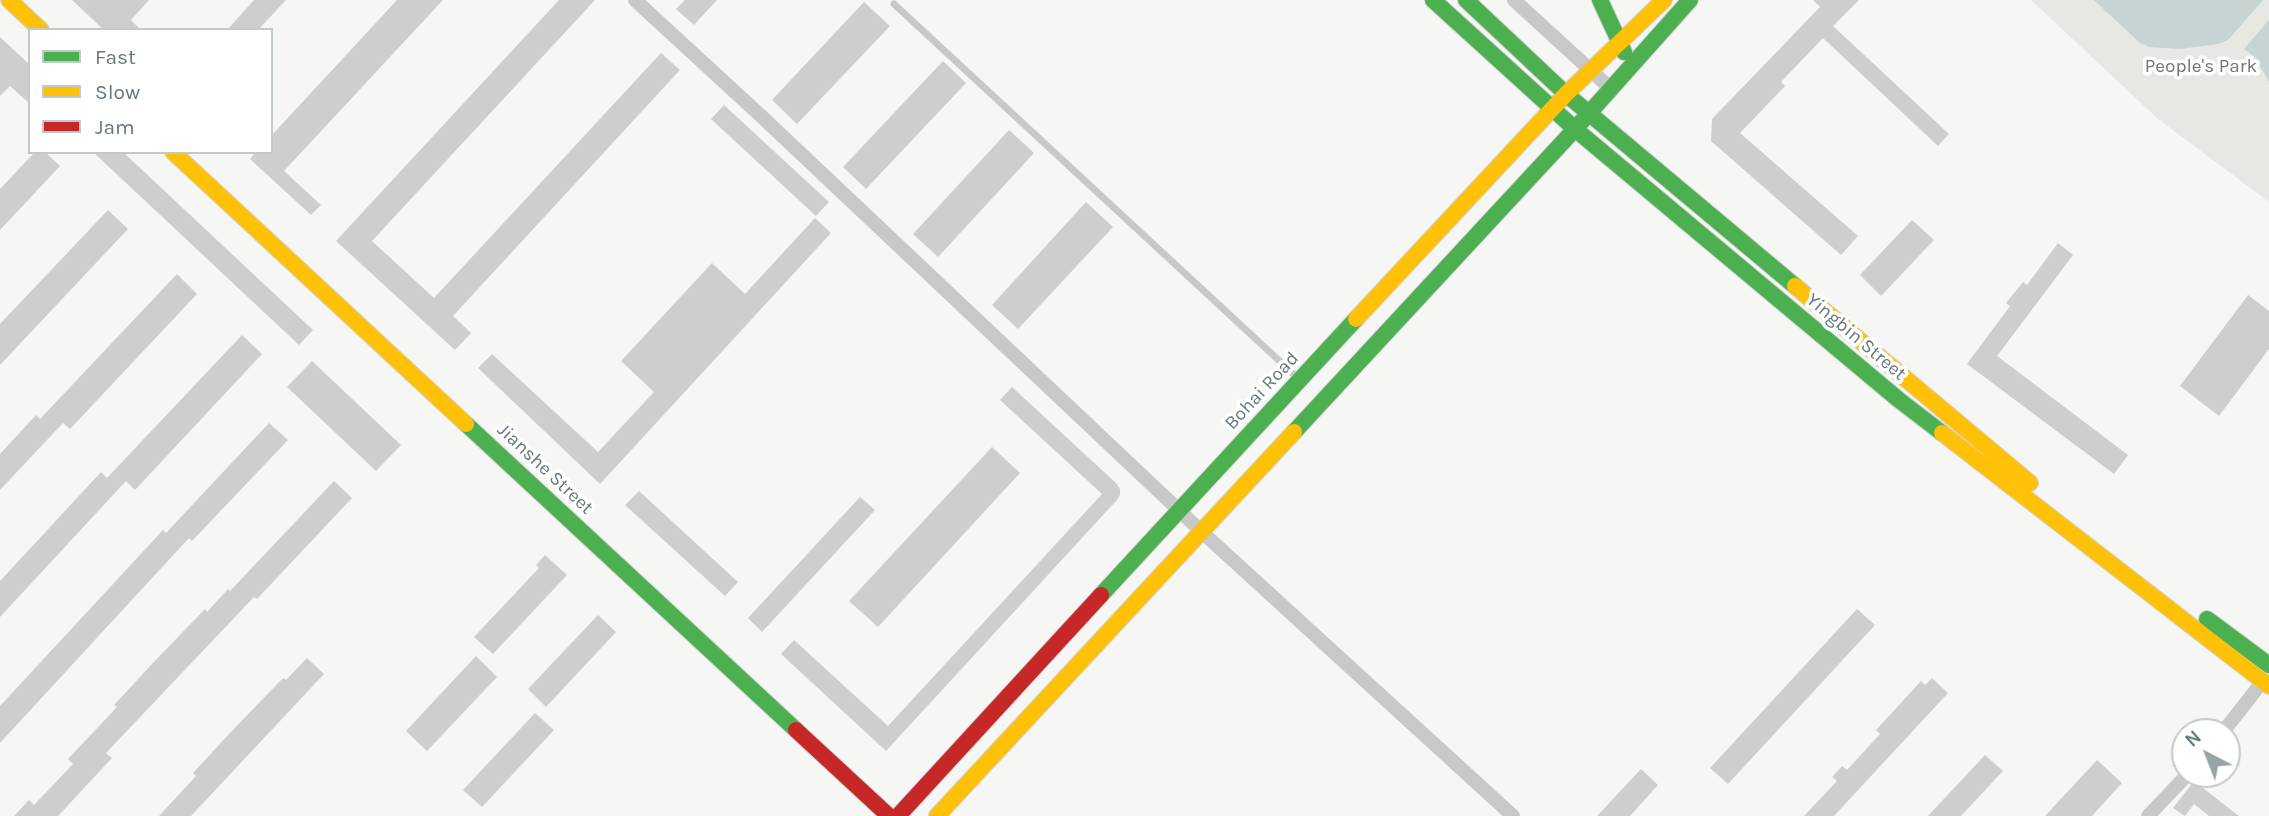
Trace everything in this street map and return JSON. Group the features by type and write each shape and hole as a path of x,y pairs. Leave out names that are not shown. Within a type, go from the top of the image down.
{"main road":[{"path":"9,0 39,28"},
{"name":"Yingbin Street","path":"1433,0 1575,129 1899,400 2266,684"},
{"name":"Yingbin Street","path":"1466,0 1566,94 2025,478 2269,665"},
{"path":"1600,0 1630,65"},
{"name":"Bohai Road","path":"898,816 1552,108 1664,0"},
{"path":"937,816 1575,129 1690,0"},
{"name":"Jianshe Street","path":"175,154 888,816"}],"street":[{"path":"635,0 1179,511 1513,816"},
{"path":"1514,0 1610,88"},
{"path":"2235,718 2266,684"},
{"path":"2148,816 2175,788"}],"lane":[{"path":"894,4 1301,380"}],"green space":[{"name":"People's Park","path":"2031,0 2269,0 2269,202 2158,119"}],"shaded area":[{"path":"2094,0 2263,0 2228,40 2180,49 2149,47 2139,42"},
{"path":"2269,20 2269,82 2255,57 2244,49"}],"building":[{"path":"72,0 149,0 131,20 139,28 102,28"},
{"path":"254,0 286,0 260,28 229,28"},
{"path":"397,0 443,0 284,171 321,205 311,215 250,159 254,154 273,154 273,134"},
{"path":"559,0 595,0 372,241 434,298 661,53 680,70 453,316 471,333 455,350 336,241"},
{"path":"685,0 717,0 694,25 676,9"},
{"path":"1813,0 1859,0 1833,26 1949,134 1938,146 1823,38 1781,82 1785,86 1740,133 1858,236 1841,255 1711,141 1712,119 1820,7"},
{"path":"864,2 890,26 797,124 772,100"},
{"path":"0,37 28,63 28,102 10,86 0,96"},
{"path":"943,61 966,83 866,189 843,167"},
{"path":"724,105 829,202 816,216 711,119"},
{"path":"1009,130 1034,153 938,257 913,234"},
{"path":"33,154 47,154 60,166 0,230 0,189"},
{"path":"95,154 125,154 313,330 299,345"},
{"path":"1086,202 1113,227 1018,329 992,305"},
{"path":"108,210 128,229 0,365 0,324"},
{"path":"815,218 831,233 600,484 478,368 492,354 598,452 654,392 621,361 712,263 745,294"},
{"path":"1912,220 1934,240 1881,296 1860,275"},
{"path":"2058,243 2073,255 1997,356 2128,455 2114,474 1967,364 2010,306 2006,303 2023,282 2027,285"},
{"path":"177,274 197,294 70,429 63,423 0,490 0,454 36,415 40,419"},
{"path":"2248,295 2269,311 2269,349 2219,416 2180,386"},
{"path":"242,335 262,354 135,490 126,481 0,617 0,581 101,472 107,478"},
{"path":"312,361 401,445 376,471 287,387"},
{"path":"1012,387 1116,483 1120,495 886,751 781,654 794,640 888,726 1102,494 1000,400"},
{"path":"269,423 288,440 192,541 189,538 0,743 0,706 163,530 166,533"},
{"path":"992,447 1020,473 878,627 849,601"},
{"path":"334,481 352,498 106,753 112,758 58,816 14,816 29,800 34,805 73,764 68,759 117,707 114,705 151,665 205,609 207,612 228,589 230,591"},
{"path":"639,491 738,582 725,596 625,505"},
{"path":"860,497 875,510 762,632 748,618"},
{"path":"545,555 567,575 493,654 474,637 539,568 536,565"},
{"path":"1857,609 1875,625 1728,784 1710,768"},
{"path":"598,615 616,632 546,707 528,689"},
{"path":"476,656 497,677 427,751 406,731"},
{"path":"307,658 324,674 191,816 159,816 196,776 193,773 229,734 283,678 286,680"},
{"path":"1932,678 1948,693 1834,816 1804,816 1837,781 1832,777 1842,766 1847,770 1880,734 1876,730 1921,681 1925,685"},
{"path":"535,713 554,730 482,807 463,790"},
{"path":"1985,755 2003,771 1961,816 1928,816"},
{"path":"2097,760 2122,783 2092,816 2045,816"},
{"path":"1641,769 1658,785 1630,816 1597,816"},
{"path":"2189,788 2203,788 2239,816 2209,816 2194,804 2185,816 2173,808"}],"traffic: fast":[{"path":"1433,0 1575,129 1942,433"},
{"path":"1466,0 1566,94 1795,286"},
{"path":"1600,0 1624,52"},
{"path":"1294,432 1575,129 1690,0"},
{"path":"1101,595 1356,319"},
{"path":"466,424 796,730"},
{"path":"2207,619 2269,665"}],"traffic: slow":[{"path":"9,0 39,28"},
{"path":"1356,319 1566,94 1664,0"},
{"path":"175,154 466,424"},
{"path":"1795,286 2030,483"},
{"path":"937,816 1294,432"},
{"path":"1942,433 2269,686"}],"traffic: jam":[{"path":"898,816 1101,595"},
{"path":"796,730 889,816"}]}
